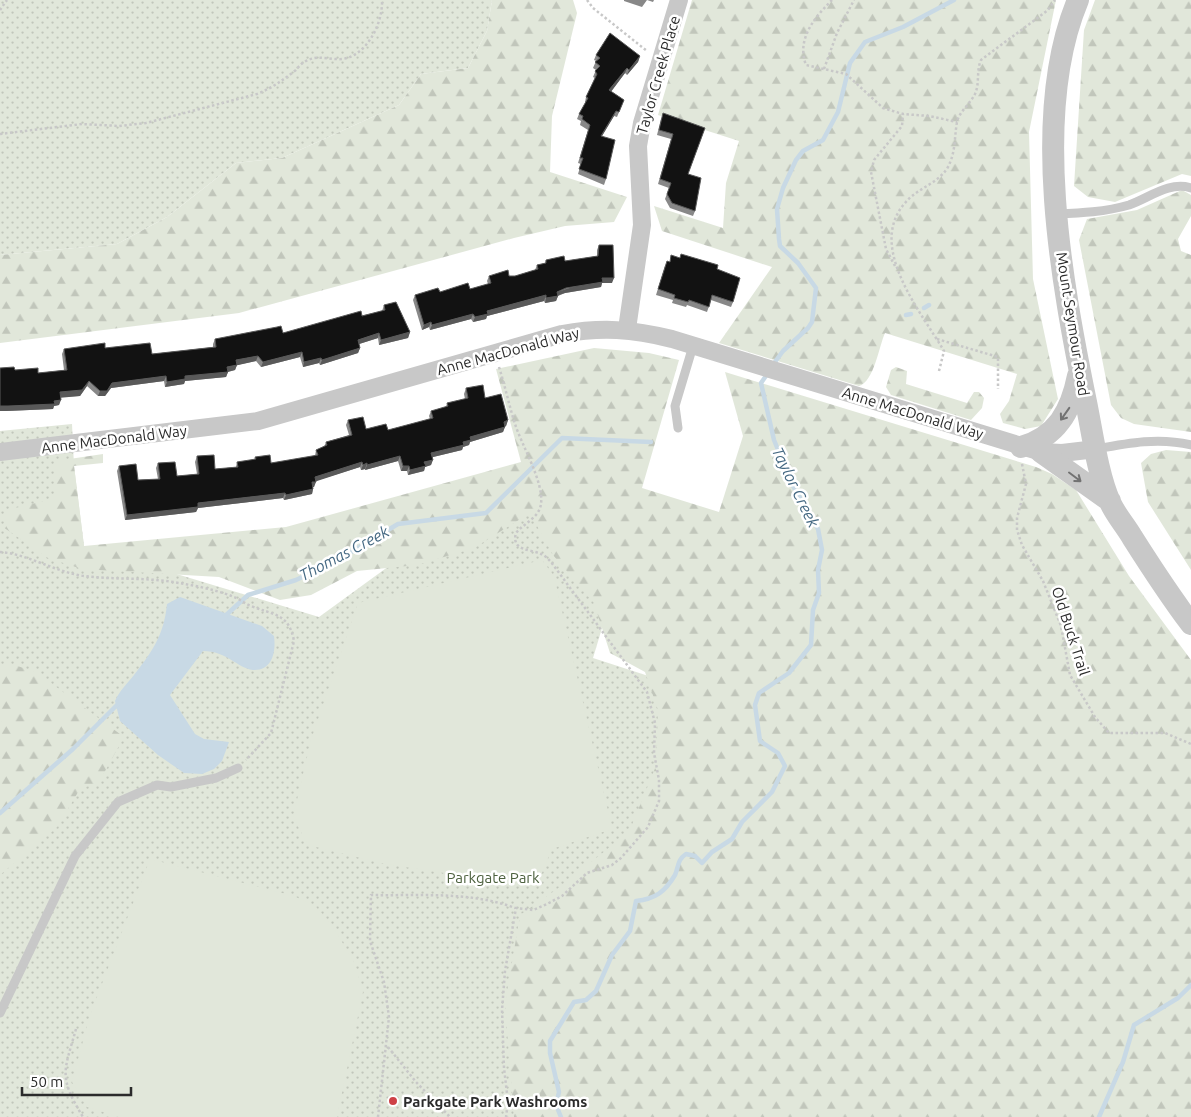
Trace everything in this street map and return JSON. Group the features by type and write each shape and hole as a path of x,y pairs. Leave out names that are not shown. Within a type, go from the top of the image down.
{"street":[{"name":"Taylor Creek Place","path":"627,329 642,225 638,146 642,123 679,0"},
{"name":"Mount Seymour Road","path":"1078,0 1060,66 1054,112 1055,214 1079,368 1096,449 1110,502 1164,588 1191,624"},
{"name":"Anne MacDonald Way","path":"0,452 258,421 569,333 584,330 627,329 742,360 1027,453 1062,453 1096,449"},
{"path":"1079,368 1068,410 1046,436 1037,442 1027,453 1110,502"}],"lane":[{"path":"1055,214 1090,212 1129,204 1166,189 1184,186 1191,188"},
{"path":"678,428 675,406 693,346"},
{"path":"1096,449 1147,440 1175,441 1191,445"},
{"path":"0,1013 75,856 118,802 157,785 171,787 216,778 238,768"}],"path":[{"path":"0,10 7,0"},
{"path":"0,134 82,124 119,126 146,123 257,94 273,88 306,60 318,57 340,59 358,52 374,33 381,15 382,0"},
{"path":"587,0 600,13 661,61"},
{"path":"832,0 815,16 806,33 803,57 806,65 846,74 855,80 875,104 903,114 929,116 957,122"},
{"path":"824,69 838,33 854,0"},
{"path":"896,267 892,241 898,214 913,194 937,181 947,168 955,152 957,122 976,91 981,60 1048,10 1055,0"},
{"path":"903,114 902,126 874,160 871,172 886,250 919,312 944,351 939,371"},
{"path":"937,339 1002,359"},
{"path":"378,1117 388,1047 389,1018 386,991 370,941 371,895 459,896 491,900 516,908 533,910 562,896 587,873 612,865 621,858 652,820 659,795 654,753 655,720 647,692 551,562 541,554 518,546 516,535 536,514 541,503 536,473 522,446 494,354"},
{"path":"998,357 998,389"},
{"name":"Old Buck Trail","path":"1027,453 1024,467 1026,484 1017,518 1017,530 1022,545 1043,581 1061,626 1070,674 1104,730 1117,735 1138,732 1165,734 1191,744"},
{"path":"0,552 9,553 48,568 83,576 140,579 198,586 235,597 250,606 282,618 292,631 294,642 271,733 238,768"},
{"path":"506,1117 508,1102 504,1068 502,1010 505,971 516,908"},
{"path":"76,1029 64,1075 70,1095 83,1117"},
{"path":"388,1047 416,1082 450,1117"}],"green space":[{"path":"0,0 492,0 487,31 468,68 421,74 399,105 282,158 236,163 167,217 117,244 0,255"},
{"path":"492,0 573,0 577,13 552,116 550,172 627,197 614,222 565,226 514,238 239,313 0,343 0,255 117,244 167,217 236,163 282,158 399,105 421,74 468,68 487,31"},
{"path":"692,0 1056,0 1029,132 1033,279 1058,399 1041,426 1025,429 1003,423 1000,414 1009,401 1017,374 885,333 869,378 859,386 719,343 772,267 662,231 654,206 723,228 726,183 739,141 658,115"},
{"path":"1095,0 1191,0 1191,176 1182,174 1115,202 1088,197 1074,186 1084,30"},
{"path":"1182,190 1191,195 1191,216 1178,239 1181,251 1191,255 1191,432 1134,424 1121,418 1111,405 1079,240 1087,219 1137,210"},
{"path":"594,348 649,353 679,360 642,488 719,512 743,436 725,372 1036,467 1052,474 1076,490 1129,576 1191,660 1191,1117 514,1117 505,1004 520,915 557,889 629,832 656,766 658,710 645,672 610,653 594,603 553,555 530,513 474,548 417,565 357,571 311,595 280,600 219,577 82,569 48,558 3,527 7,510 56,498 56,461 103,454 103,463 74,466 84,546 286,527 521,462 496,369"},
{"path":"896,367 907,371 906,384 967,403 974,392 979,392 984,398 982,408 971,420 891,395 886,387 891,370"},
{"name":"Parkgate Park","path":"72,424 74,466 84,546 319,617 488,494 631,532 593,658 1104,824 1191,1117 0,1117 0,431"},
{"path":"1166,450 1191,452 1191,570 1148,502 1141,463 1151,454"},
{"path":"542,560 554,576 611,824 609,830 552,849 536,887 385,864 308,845 293,817 311,740 358,603"},
{"path":"8,663 36,672 124,737 99,782 80,789 57,827 0,875 0,725 3,717 0,714 0,671"},
{"path":"150,859 294,896 316,907 332,925 355,964 363,992 337,1117 119,1117 87,1107 72,1082 90,1015"}],"water":[{"path":"180,597 262,626 274,636 274,654 269,664 265,667 253,670 247,669 225,656 203,651 170,695 195,734 204,739 229,742 222,761 214,769 202,774 184,773 158,755 120,721 115,701 156,642 163,625 167,604"}],"building":[{"path":"610,33 640,56 629,70 627,68 609,90 624,100 619,112 616,111 601,136 615,140 606,179 579,169 583,158 580,158 590,125 579,114 588,98 586,97 597,74 595,71 600,66 595,62 600,58 596,55"},
{"path":"663,113 705,128 688,174 701,178 695,211 672,203 667,194 671,183 660,179 673,134 659,130"},
{"path":"599,245 613,245 614,278 602,278 603,282 566,288 557,292 558,296 546,298 546,295 487,311 488,314 475,317 473,314 432,325 431,322 424,325 415,295 438,288 440,292 468,283 470,289 491,283 489,276 508,270 509,276 515,276 538,269 537,265 546,263 546,260 564,256 565,261 598,256"},
{"path":"681,254 718,265 717,269 740,278 733,302 712,295 709,307 689,300 688,302 674,298 675,295 658,289 667,261 670,262 671,255 680,258"},
{"path":"396,302 410,332 381,340 379,333 358,340 360,348 322,360 321,358 304,362 302,352 263,362 258,356 236,360 237,365 227,367 228,372 185,376 185,379 167,382 166,376 112,383 107,391 100,391 89,381 82,390 60,392 61,400 54,401 55,404 0,406 0,368 14,367 15,370 38,368 38,373 67,370 64,349 105,343 105,348 150,343 152,354 216,347 215,339 281,326 283,333 361,311 362,316 385,310 384,305"},
{"path":"483,385 485,398 501,394 508,420 504,422 505,427 470,437 471,440 463,442 464,445 431,453 433,460 424,462 426,466 410,470 409,466 403,466 400,456 367,465 367,463 363,465 362,462 315,477 316,482 312,482 313,489 286,495 285,493 198,503 198,507 127,515 119,466 136,464 138,480 160,479 158,463 175,462 177,476 199,474 197,456 214,455 215,469 238,467 237,462 256,459 255,457 270,455 271,463 318,455 316,450 327,445 326,442 352,435 348,420 363,417 366,429 386,424 388,430 433,418 431,411 448,406 447,403 468,398 466,388"}],"waterway":[{"name":"Taylor Creek","path":"772,366 783,351 812,322 816,288 798,263 780,246 777,209 783,188 796,160 803,151 823,140 838,112 850,63 865,42 903,27 954,0"},
{"path":"924,308 929,305"},
{"path":"906,315 911,314"},
{"name":"Taylor Creek","path":"561,1117 556,1105 559,1092 550,1053 550,1041 574,1002 586,1000 596,991 612,955 630,931 636,901 659,894 675,875 680,861 686,854 695,856 702,863 712,852 732,839 742,822 772,792 785,766 778,753 760,741 755,705 759,693 789,673 811,645 813,610 819,593 818,570 822,550 818,529 792,484 774,440 761,383 768,373"},
{"name":"Thomas Creek","path":"224,617 248,595 296,580 336,561 398,524 486,513 562,438 651,442"},
{"name":"Thomas Creek","path":"0,813 73,749 119,703"},
{"path":"1099,1117 1123,1062 1134,1025 1178,998 1191,985"}],"place":[{"name":"Parkgate Park Washrooms","path":"393,1101"}]}
